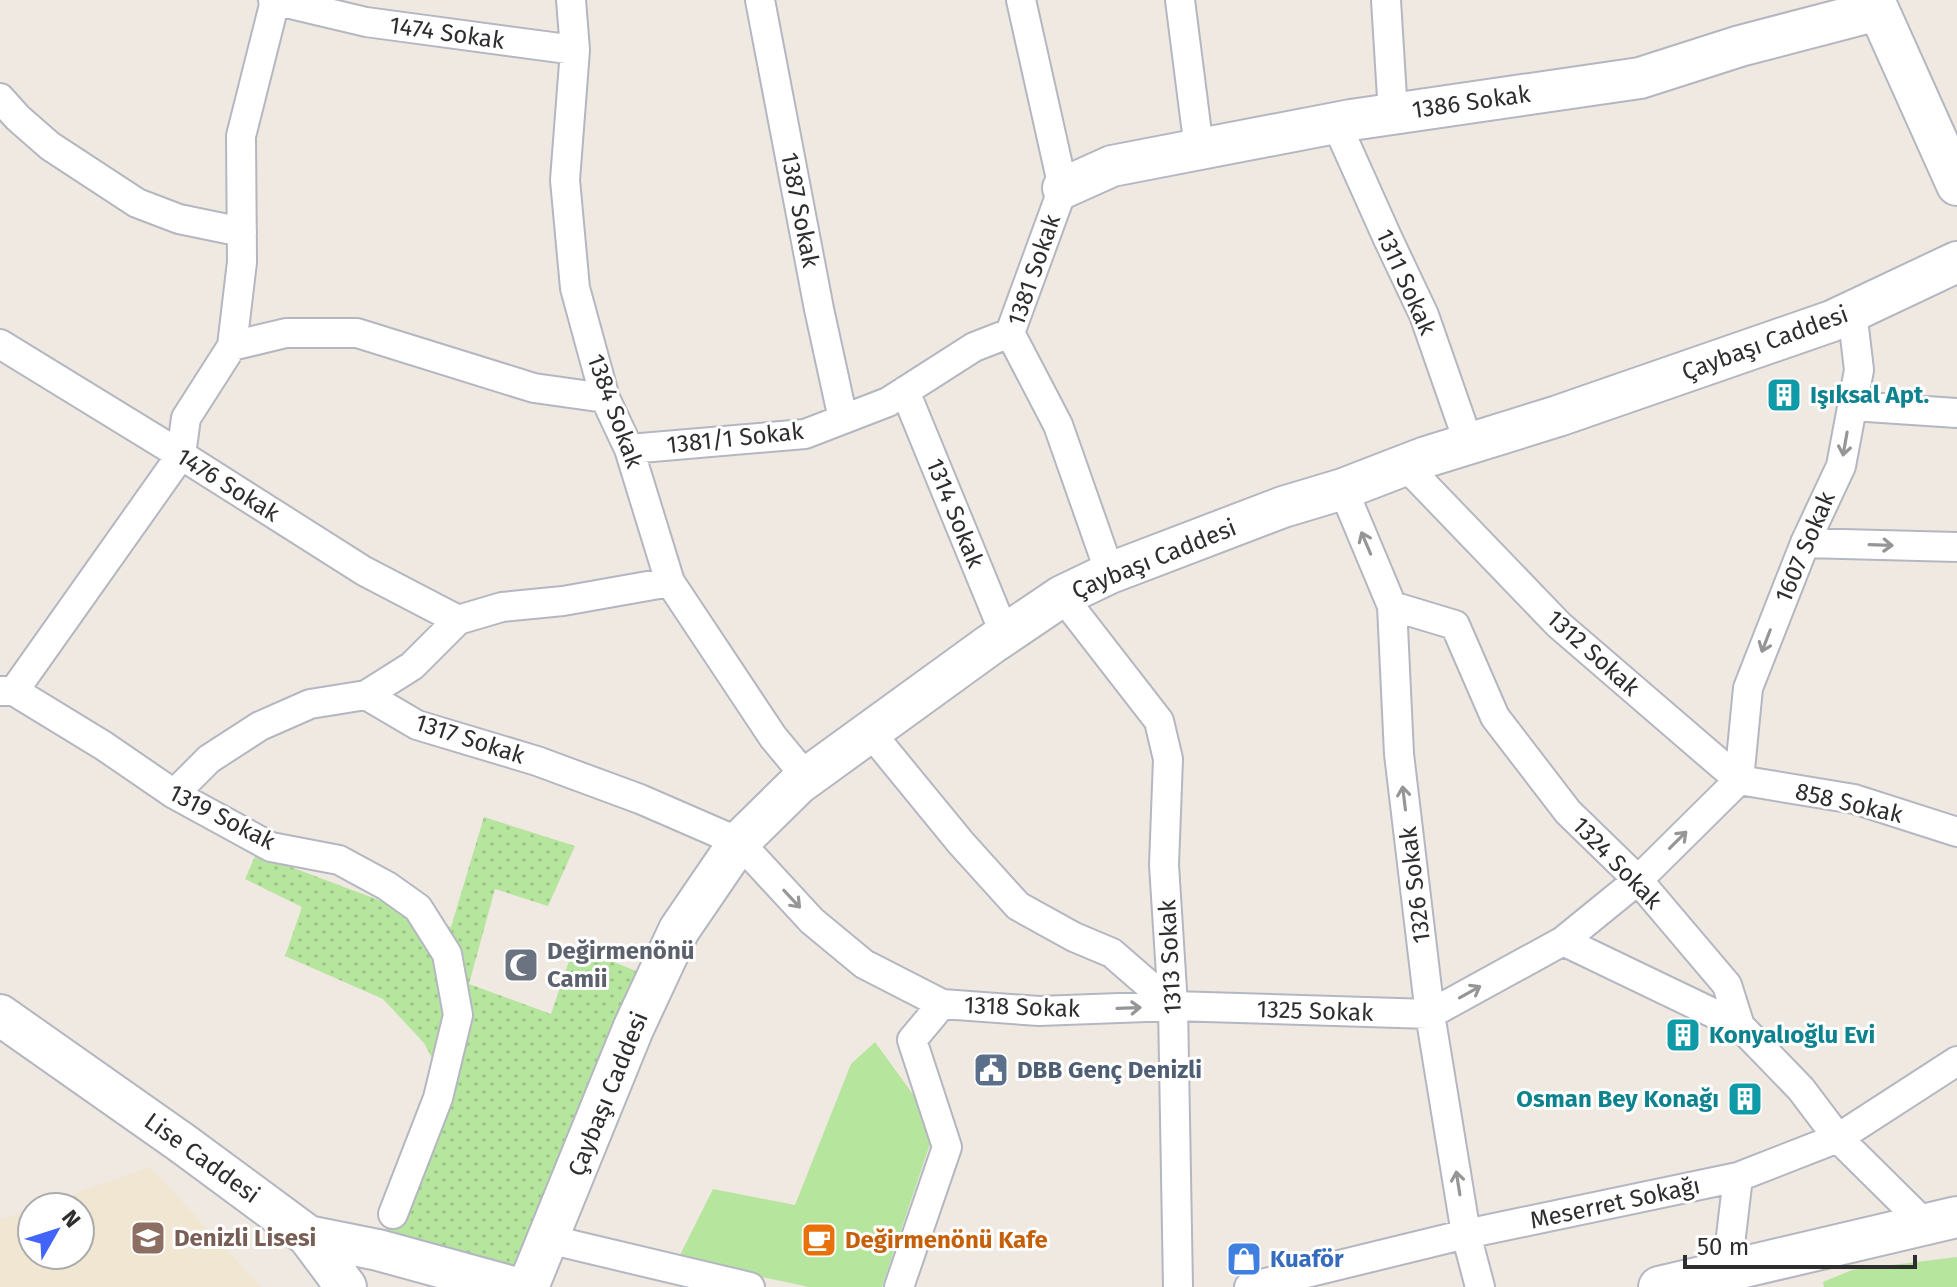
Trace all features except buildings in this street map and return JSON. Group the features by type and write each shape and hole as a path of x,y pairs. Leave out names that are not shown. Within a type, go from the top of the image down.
{"main road":[{"name":"1386 Sokak","path":"1063,188 1112,166 1199,149 1336,123 1640,78 1876,5"},
{"path":"1876,5 1957,185"},
{"name":"Çaybaşı Caddesi","path":"528,1287 633,1029 679,930 739,842 798,784 1005,635 1062,596 1110,573 1283,507 1832,321 1957,262"},
{"name":"Lise Caddesi","path":"0,1015 308,1236 378,1250 513,1287"},
{"path":"1659,1287 1727,1279 1942,1221"},
{"path":"308,1236 346,1287"}],"street":[{"name":"1474 Sokak","path":"274,0 366,22 575,50"},
{"path":"7,691 181,455 186,418 232,346 242,262 241,136 274,0"},
{"name":"1384 Sokak","path":"571,0 575,50 565,180 575,288 605,398 629,449 670,582 773,737 807,778"},
{"name":"1387 Sokak","path":"760,0 843,419"},
{"name":"1381 Sokak","path":"1021,0 1063,188 1010,333 1058,425 1110,573"},
{"path":"1180,0 1199,149"},
{"path":"1386,0 1393,114"},
{"path":"0,98 50,146 137,203 179,219 242,232"},
{"name":"1311 Sokak","path":"1336,123 1424,315 1469,444"},
{"name":"1607 Sokak","path":"1739,780 1748,688 1805,543 1841,466 1859,370 1852,311"},
{"path":"232,346 286,333 357,333 534,388 605,398"},
{"name":"1381/1 Sokak","path":"629,449 805,434 888,402 974,347 1010,333"},
{"name":"1476 Sokak","path":"0,344 364,571 458,620"},
{"name":"1314 Sokak","path":"905,391 1005,635"},
{"path":"1852,406 1957,413"},
{"name":"1312 Sokak","path":"1405,465 1559,625 1739,780"},
{"name":"1326 Sokak","path":"1343,489 1392,606 1399,754 1430,1014 1466,1234 1480,1287"},
{"path":"1805,543 1957,547"},
{"path":"174,794 209,759 260,726 310,704 366,695 412,666 458,620 502,607 563,601 670,582"},
{"name":"1313 Sokak","path":"1062,596 1159,721 1168,759 1164,865 1173,1006 1178,1287"},
{"name":"1324 Sokak","path":"1392,606 1455,625 1495,717 1568,812 1638,880 1727,985 1740,1026 1801,1089 1838,1138 1942,1221"},
{"name":"1319 Sokak","path":"7,691 104,746 174,794 271,847 339,860 387,886 418,908 447,954 458,1015 438,1098 393,1214"},
{"name":"1317 Sokak","path":"366,695 417,725 537,761 640,799 739,842"},
{"path":"870,732 961,843 1018,906 1074,937 1112,953 1173,1006"},
{"path":"1430,1014 1563,941 1638,880 1739,780"},
{"name":"858 Sokak","path":"1739,780 1854,799 1957,832"},
{"name":"1318 Sokak","path":"739,842 812,921 864,964 942,1004 1039,1011 1173,1006"},
{"path":"1563,941 1740,1026"},
{"path":"899,1287 947,1147 912,1040 942,1004"},
{"name":"1325 Sokak","path":"1173,1006 1430,1014"},
{"name":"Meserret Sokağı","path":"1249,1287 1466,1234 1738,1177 1838,1138 1957,1061"},
{"path":"1727,1279 1738,1177"},
{"path":"548,1239 750,1287"}],"shaded area":[{"name":"Denizli Lisesi","path":"150,1167 261,1287 0,1287 0,1220 16,1214 16,1271 96,1271 96,1191 82,1191"}],"green space":[{"path":"484,817 575,846 548,906 495,889 469,984 551,1014 574,946 656,979 528,1287 378,1250 443,1078 424,1043 383,999 285,956 302,907 245,879 256,854 451,927"},
{"path":"875,1042 936,1126 882,1287 809,1287 678,1259 713,1189 795,1205 851,1064"},
{"path":"1957,1257 1957,1287 1824,1287 1823,1282 1852,1270"}],"place":[{"name":"Işıksal Apt.","path":"1784,395"},
{"name":"Değirmenönü Camii","path":"521,965"},
{"name":"Konyalıoğlu Evi","path":"1683,1035"},
{"name":"DBB Genç Denizli","path":"991,1070"},
{"name":"Osman Bey Konağı","path":"1745,1099"},
{"name":"Denizli Lisesi","path":"148,1238"},
{"name":"Değirmenönü Kafe","path":"819,1240"},
{"name":"Kuaför","path":"1244,1259"}]}
